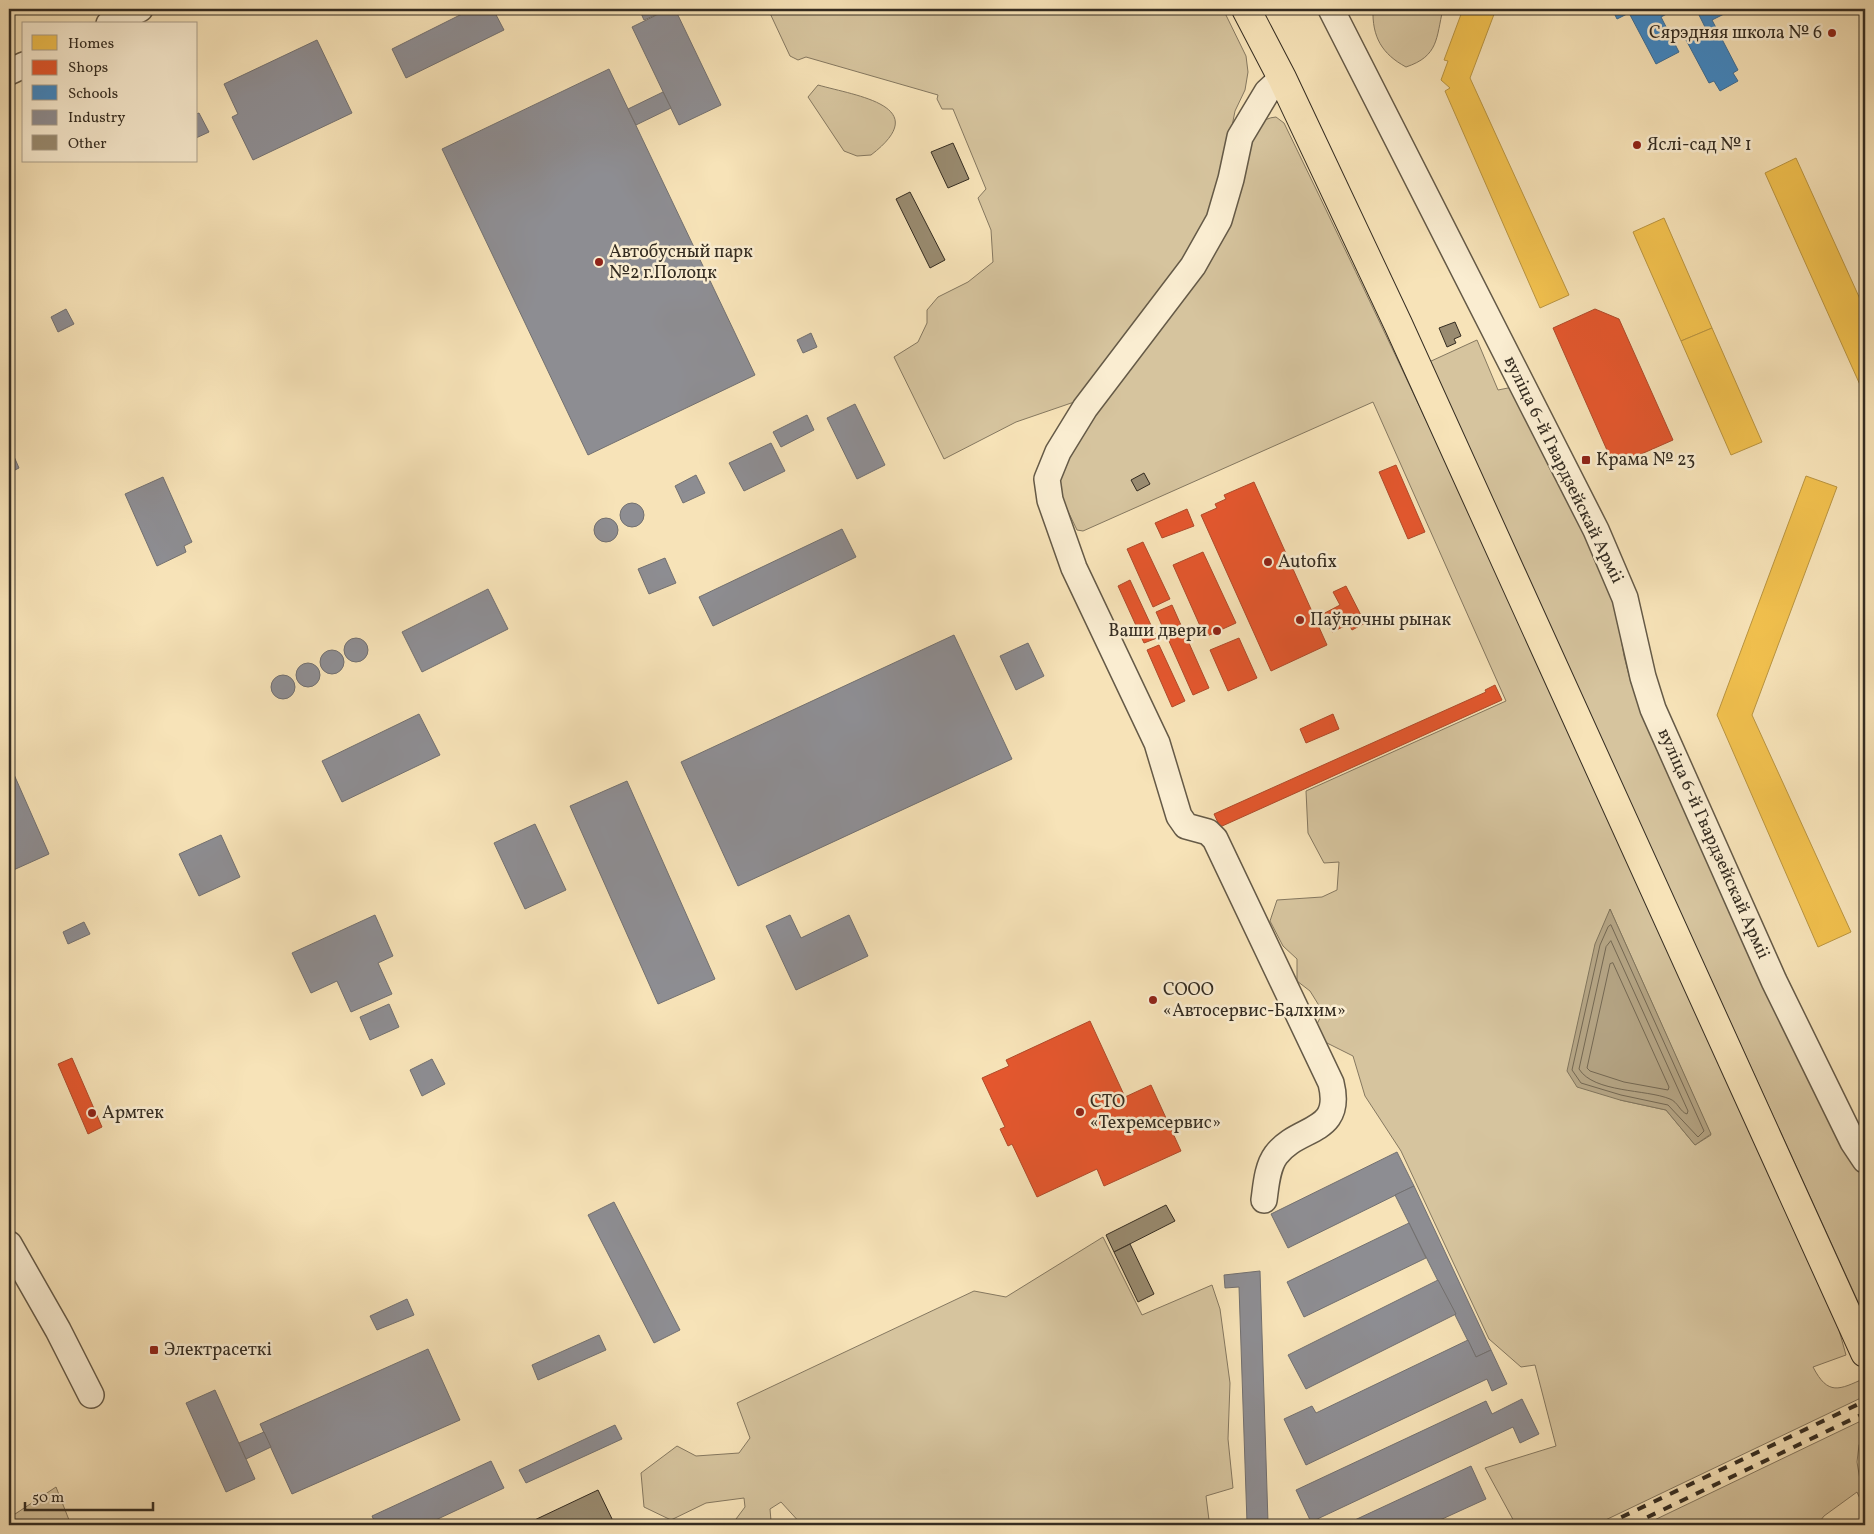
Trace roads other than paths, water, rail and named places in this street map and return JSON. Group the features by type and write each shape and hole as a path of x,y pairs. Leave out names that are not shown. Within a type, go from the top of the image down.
{"main road":[{"path":"1246,9 1282,78 1402,333 1864,1350"}],"street":[{"path":"113,22 140,9"},
{"name":"вуліца 6-й Гвардзейскай Арміі","path":"1330,9 1596,530 1625,598 1643,677 1654,709 1774,981 1853,1142 1865,1160"},
{"path":"9,72 22,66"},
{"path":"1264,1200 1268,1176 1276,1155 1295,1139 1322,1124 1331,1114 1335,1100 1331,1084 1215,839 1208,832 1186,826 1179,816 1157,743 1074,568 1050,500 1047,479 1058,452 1085,408 1193,266 1219,220 1232,179 1240,138 1267,92 1282,78"},
{"path":"9,1244 58,1330 91,1395"}],"water":[{"path":"1610,909 1711,1134 1695,1145 1666,1110 1620,1100 1577,1087 1567,1071 1595,944"}],"railway":[{"path":"1605,1525 1865,1401"},
{"path":"1631,1525 1865,1413"}],"place":[{"name":"Сярэдняя школа № 6","path":"1832,33"},
{"name":"Яслі-сад № 1","path":"1637,145"},
{"name":"Автобусный парк №2 г.Полоцк","path":"599,262"},
{"name":"Крама № 23","path":"1586,460"},
{"name":"Autofix","path":"1268,562"},
{"name":"Паўночны рынак","path":"1300,620"},
{"name":"Ваши двери","path":"1217,631"},
{"name":"СООО «Автосервис-Балхим»","path":"1153,1000"},
{"name":"СТО «Техремсервис»","path":"1080,1112"},
{"name":"Армтек","path":"92,1113"},
{"name":"Электрасеткі","path":"154,1350"}]}
